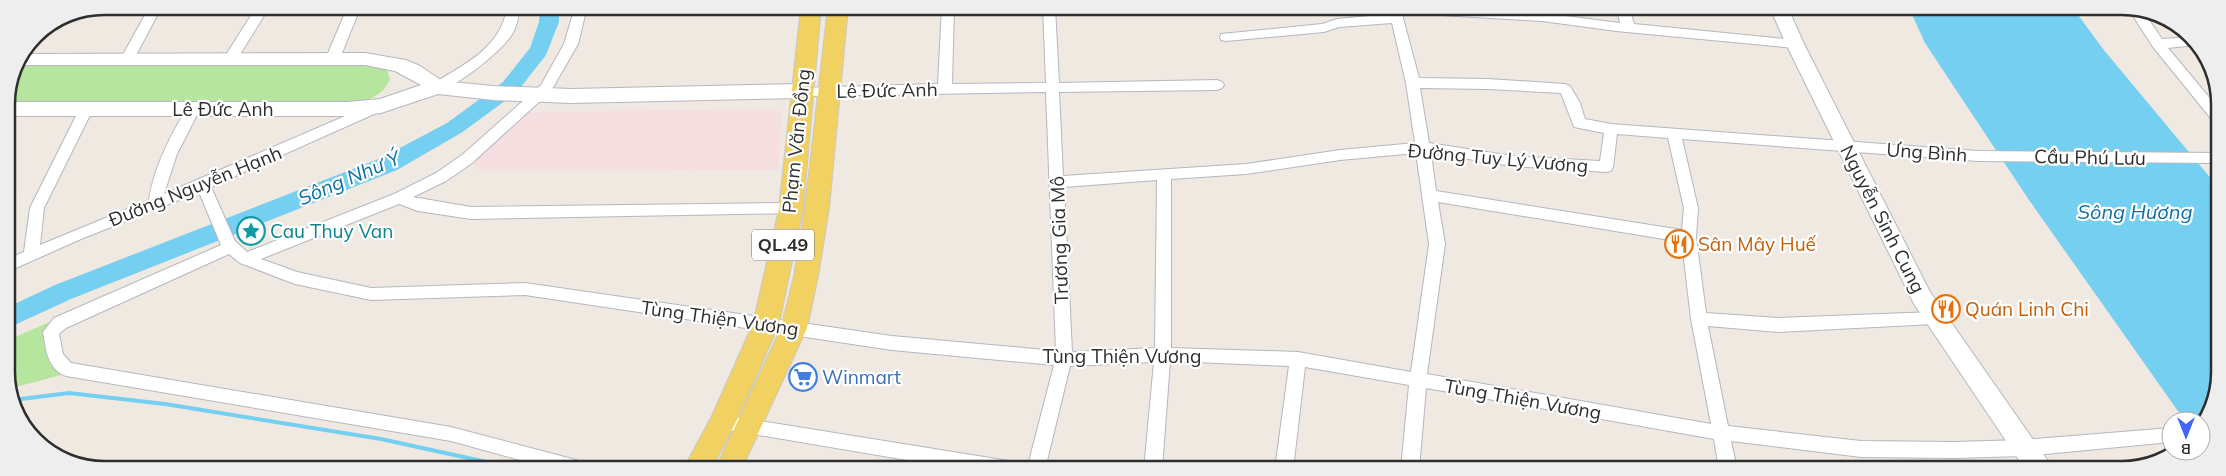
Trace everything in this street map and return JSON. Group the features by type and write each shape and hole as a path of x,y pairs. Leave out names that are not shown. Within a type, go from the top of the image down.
{"main road":[{"name":"Phạm Văn Đồng","path":"702,461 723,422 766,324 791,209 810,15"},
{"name":"Phạm Văn Đồng","path":"733,461 750,427 794,328 806,276 817,208 837,15"}],"street":[{"path":"127,60 151,15"},
{"path":"231,58 258,15"},
{"path":"333,58 351,15"},
{"path":"437,87 483,58 504,37 513,19 513,15"},
{"path":"245,259 399,198 441,177 467,159 531,95 546,88 571,44 580,15"},
{"path":"945,89 948,15"},
{"name":"Trương Gia Mô","path":"1038,461 1064,359 1049,15"},
{"path":"1226,37 1324,28 1337,23 1382,15"},
{"path":"1400,15 1413,83 1438,244 1418,380 1411,461"},
{"path":"1529,15 1628,28 1795,44"},
{"path":"1625,15 1628,28"},
{"name":"Nguyễn Sinh Cung","path":"1782,15 1922,298 2032,461"},
{"path":"2140,17 2158,44 2211,109"},
{"path":"2158,44 2186,42"},
{"name":"Lê Đức Anh","path":"27,60 365,59 399,65 413,71 437,87"},
{"path":"1413,83 1488,84 1564,89 1573,103 1579,123 1611,129 1847,147"},
{"name":"Lê Đức Anh","path":"15,109 347,110 381,106 437,87 531,95 1217,85"},
{"name":"Đường Nguyễn Hạnh","path":"15,263 156,202 206,192 381,106"},
{"path":"31,255 37,208 86,109"},
{"path":"156,202 158,184 193,109"},
{"name":"Đường Tuy Lý Vương","path":"1057,182 1246,169 1340,155 1422,148 1512,161 1606,167 1611,129"},
{"path":"1674,133 1691,208 1689,237 1699,319 1727,461"},
{"name":"Ưng Bình","path":"1847,147 1978,156"},
{"name":"Cầu Phú Lưu","path":"1978,156 2211,158"},
{"path":"1153,461 1164,354 1164,175"},
{"path":"206,192 230,246 60,323 51,332 55,357 66,369 451,434 550,461"},
{"path":"1430,195 1689,237"},
{"path":"399,198 418,205 471,213 791,209"},
{"name":"Tùng Thiện Vương","path":"230,246 245,259 295,278 371,294 525,289 901,344 1064,359 1164,354 1298,359 1722,432 1861,448 1954,450 2023,448 2161,436"},
{"path":"1699,319 1778,325 1934,318"},
{"path":"1285,461 1298,359"},
{"path":"723,422 960,461"}],"shaded area":[{"path":"773,109 782,113 778,170 479,171 471,161 527,112"}],"green space":[{"path":"24,65 367,65 387,70 390,79 376,96 363,101 340,105 15,105 15,98 18,81"},
{"path":"59,318 49,330 45,340 52,366 65,374 17,387 15,337"}],"water":[{"name":"Sông Hương","path":"1912,15 2078,15 2103,49 2211,179 2211,378 2208,395 2202,411 2178,411 2029,200 1925,43"}],"waterway":[{"name":"Sông Như Ý","path":"15,315 63,292 389,164 454,128 510,87 539,50 549,22 549,15"},
{"path":"20,399 69,393 165,404 381,439 482,461"}],"place":[{"name":"Cau Thuy Van","path":"251,231"},
{"name":"Sân Mây Huế","path":"1679,244"},
{"name":"Quán Linh Chi","path":"1946,309"},
{"name":"Winmart","path":"803,377"}]}
